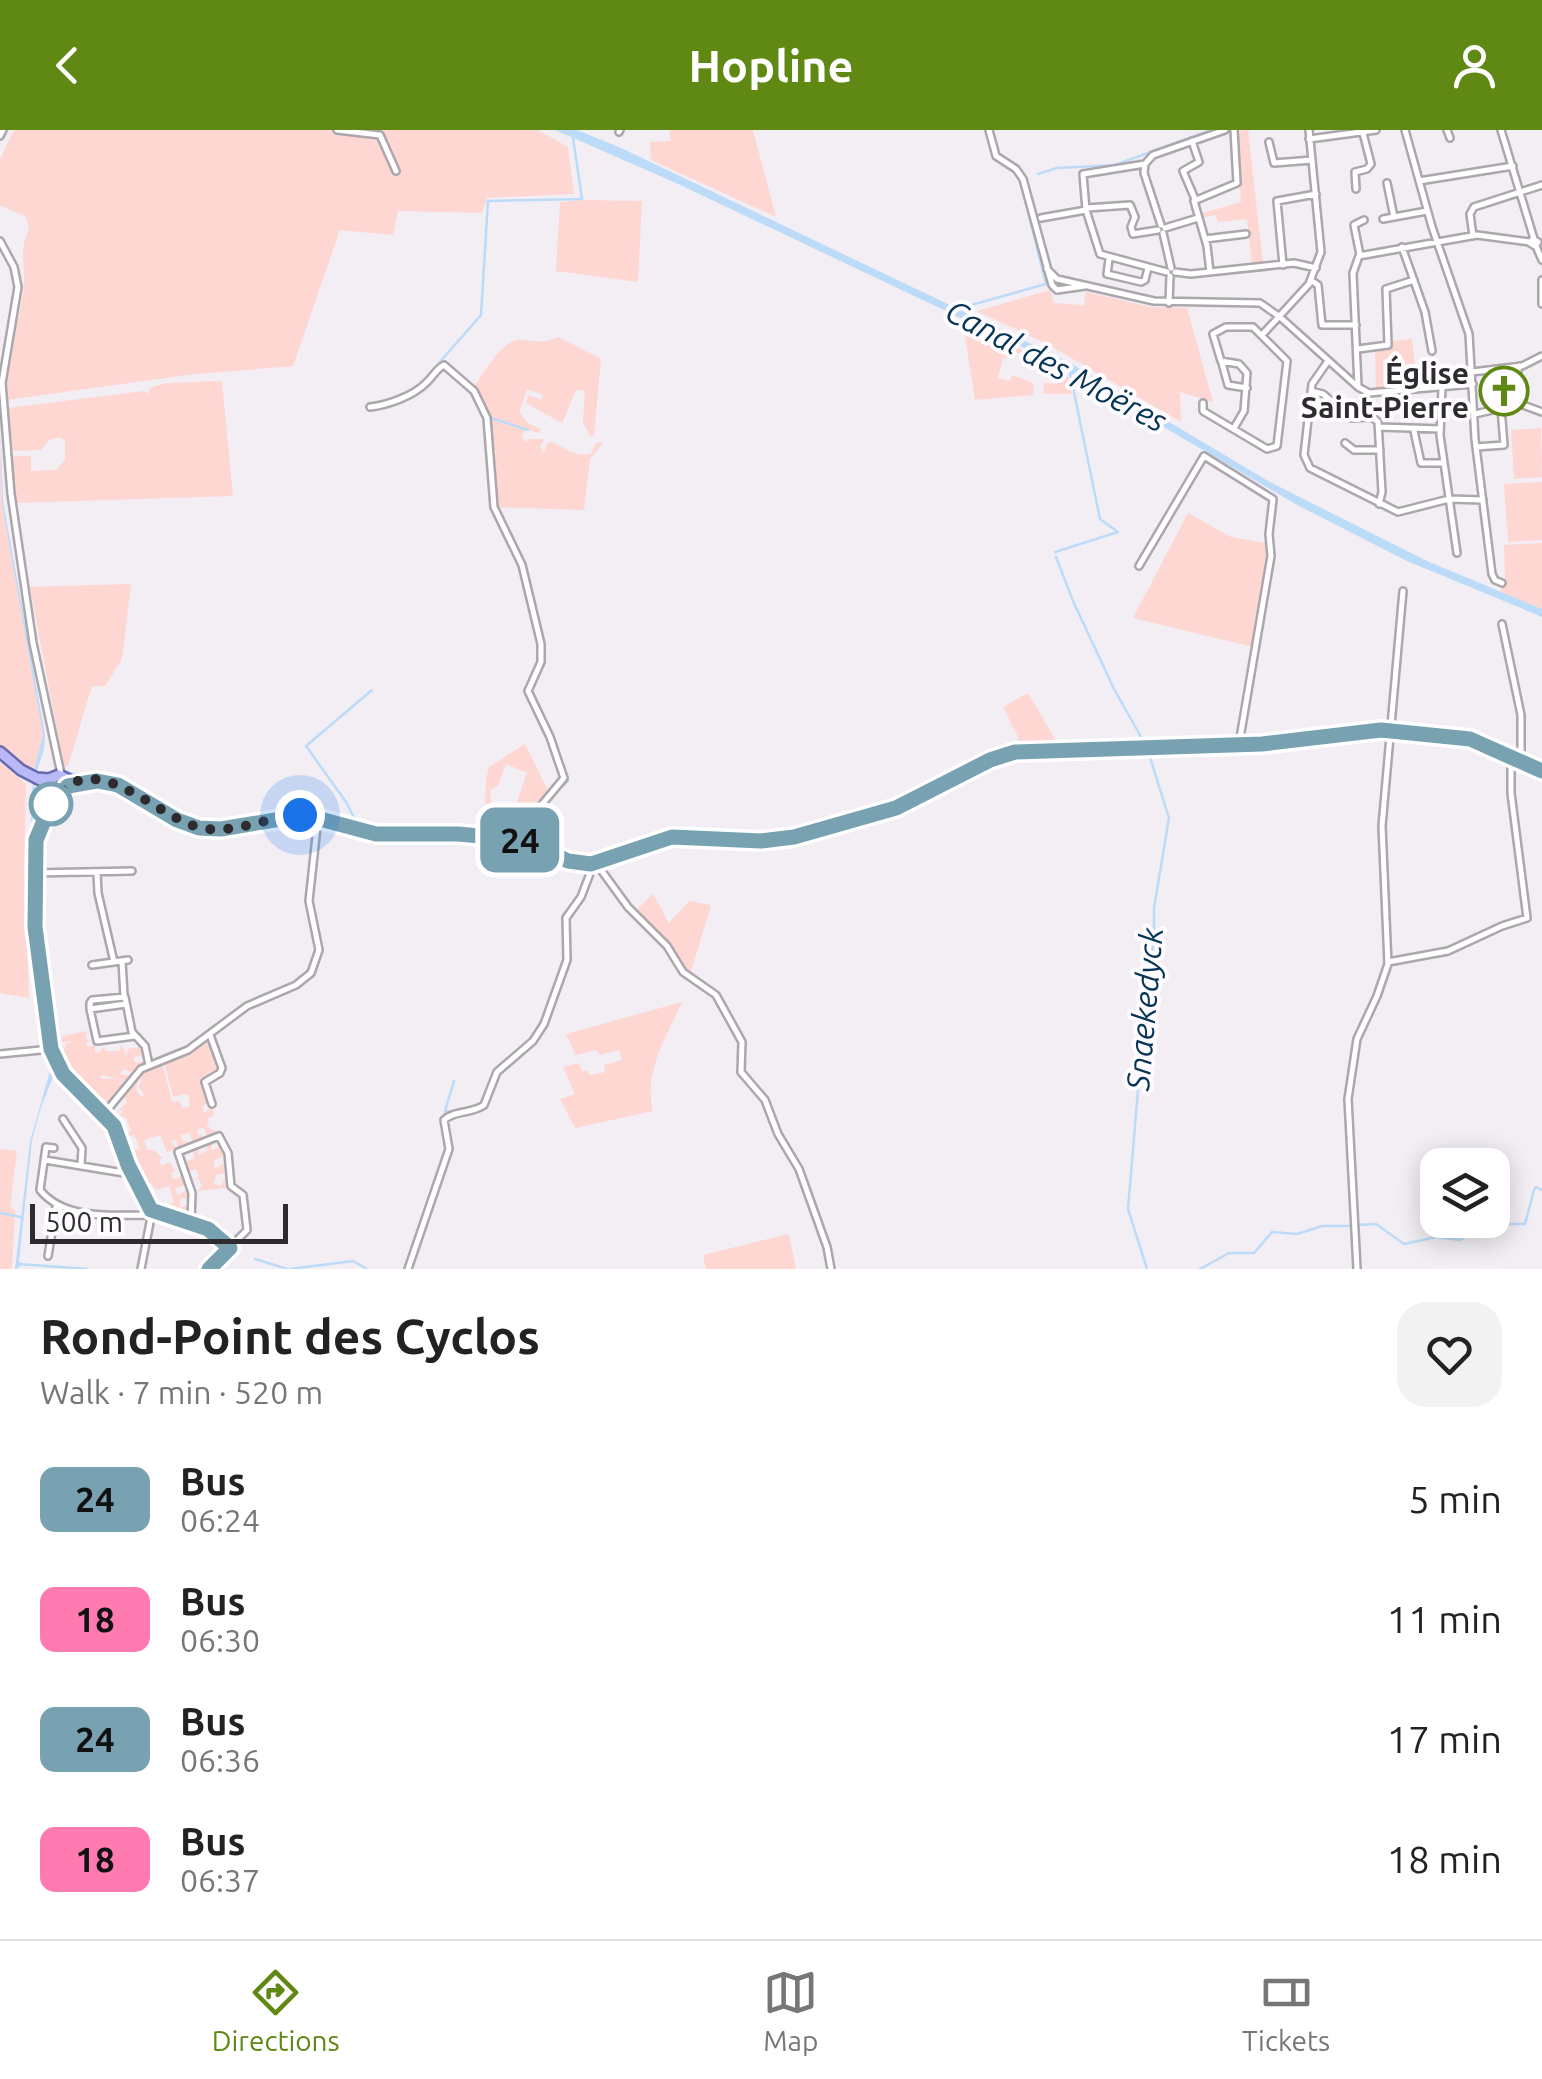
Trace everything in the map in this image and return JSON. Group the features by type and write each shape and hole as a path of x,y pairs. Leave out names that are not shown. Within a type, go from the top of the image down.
{"main road":[{"path":"0,752 33,777 58,783 89,781 122,786 177,820 199,828 221,829 297,815 376,834 458,834 530,842 568,861 595,863 672,837 765,841 794,837 896,808 1006,754 1239,745 1391,730 1454,736 1485,744 1542,771"}],"street":[{"path":"337,130 382,136 396,171"},
{"path":"989,130 996,156 1015,168 1023,179 1052,286 1057,290 1088,286"},
{"path":"1225,130 1153,155 1144,164 1084,172 1086,209 1098,252 1109,259 1171,272 1299,263 1316,268"},
{"path":"1194,199 1236,183 1234,130"},
{"path":"1262,336 1311,281 1322,248 1308,130"},
{"path":"1310,139 1376,130"},
{"path":"1405,130 1436,242 1467,326 1476,447 1492,577 1502,583"},
{"path":"1501,130 1542,260"},
{"path":"1356,188 1355,172 1368,169 1371,164 1363,132"},
{"path":"1192,141 1199,161 1184,172 1205,238 1210,272"},
{"path":"1269,142 1272,163 1312,160"},
{"path":"1144,164 1171,272 1169,301"},
{"path":"1419,182 1514,166"},
{"path":"1386,183 1394,217"},
{"path":"1473,236 1473,208 1542,186"},
{"path":"1282,264 1277,201 1316,194"},
{"path":"1042,218 1130,205 1135,217 1130,228 1133,234 1198,218"},
{"path":"1382,219 1427,211"},
{"path":"1358,387 1353,272 1360,255 1354,224 1364,220"},
{"path":"1205,238 1246,234"},
{"path":"1360,255 1473,236 1536,242"},
{"path":"0,241 18,287 2,383 10,486 58,783 36,840 35,927 48,1050 63,1074 117,1130 130,1170 151,1213 141,1269"},
{"path":"1402,247 1425,312 1432,351"},
{"path":"1109,259 1109,275 1142,282 1148,268"},
{"path":"1047,269 1062,280 1135,297 1198,303 1256,302 1280,316 1358,387 1376,394 1473,384"},
{"path":"1057,290 1062,280"},
{"path":"1358,349 1388,345 1386,288 1414,280"},
{"path":"1542,280 1542,304"},
{"path":"1311,281 1319,287 1322,325 1356,325"},
{"path":"1209,325 1228,385 1247,388"},
{"path":"1203,403 1204,413 1268,449 1278,445 1287,362 1249,326 1214,332"},
{"path":"1472,372 1519,366 1542,356"},
{"path":"1328,361 1314,377 1311,391 1306,465 1379,504 1404,512 1449,499 1483,500"},
{"path":"1222,362 1245,368 1243,413 1234,428"},
{"path":"370,407 387,404 421,387 444,365 473,390 486,416 494,506 523,568 542,646 541,662 528,693 550,735 564,778 534,814 530,842"},
{"path":"1475,414 1501,408 1511,400 1519,366"},
{"path":"1442,388 1440,429 1457,553"},
{"path":"1311,391 1324,395 1349,417 1374,418 1379,426 1379,504"},
{"path":"1511,400 1542,411"},
{"path":"1476,447 1504,444 1501,408"},
{"path":"1379,426 1440,429"},
{"path":"1414,430 1422,464 1444,463"},
{"path":"1345,442 1354,450 1380,450"},
{"path":"1138,566 1204,456 1273,499 1271,558 1239,745"},
{"path":"1357,1269 1348,1095 1357,1039 1377,998 1388,962 1381,830 1403,591"},
{"path":"1388,962 1446,952 1527,918 1511,791 1521,718 1502,624"},
{"path":"104,1114 138,1072 186,1051 247,1006 303,981 316,963 318,943 309,898 318,818"},
{"path":"408,1269 450,1149 444,1120 484,1105 498,1070 542,1028 566,965 566,918 581,896 595,863"},
{"path":"595,863 624,903 669,948 685,973 708,987 718,999 741,1040 741,1072 765,1100 777,1132 802,1176 831,1269"},
{"path":"97,872 98,894 122,961 125,1000 135,1036 146,1047 149,1065"},
{"path":"35,873 132,872"},
{"path":"92,964 122,961"},
{"path":"125,1000 90,1009 94,1038 98,1042 135,1036"},
{"path":"210,1036 222,1066 220,1073 206,1080 212,1104"},
{"path":"0,1054 48,1050"},
{"path":"63,1119 82,1148 81,1165"},
{"path":"191,1224 192,1193 178,1152 219,1136 228,1154 231,1186 243,1196 246,1232 209,1269"},
{"path":"54,1148 46,1147 41,1192 56,1207 118,1217 151,1213 214,1232 230,1248"},
{"path":"44,1160 130,1170"},
{"path":"48,1256 56,1207"},
{"path":"216,1263 222,1269"}],"shaded area":[{"path":"14,130 538,130 568,147 574,194 487,198 482,213 398,211 393,235 340,230 293,366 187,375 7,400 8,370 24,283 23,250 29,230 26,217 0,205 0,159"},
{"path":"669,130 753,130 776,217 651,160 650,142 671,141"},
{"path":"1248,130 1263,264 1252,265 1247,219 1218,222 1216,215 1201,218 1200,214 1241,202 1235,131"},
{"path":"642,201 638,282 556,271 560,202"},
{"path":"1050,290 1054,303 1084,305 1086,292 1151,307 1187,308 1213,402 1180,392 1181,422 1049,345 977,311"},
{"path":"974,326 1062,369 1069,378 1072,394 1043,394 1044,383 1057,384 1058,377 1048,376 1043,365 1028,364 1029,356 1010,351 1009,358 1003,358 998,378 1010,381 1012,375 1033,383 1034,395 975,400 964,330 971,331"},
{"path":"558,337 601,359 594,435 591,437 583,423 585,391 576,390 562,423 526,403 529,395 541,400 543,395 527,389 519,412 528,423 541,429 539,433 525,429 522,437 526,443 528,439 545,439 540,446 544,453 547,443 552,442 575,453 591,454 596,443 604,442 590,459 584,510 497,507 493,457 497,451 473,388 498,353 511,342"},
{"path":"1412,339 1417,387 1376,390 1375,351 1393,348 1392,341"},
{"path":"222,382 233,496 15,503 12,456 31,456 31,471 56,470 65,460 65,440 59,437 48,441 41,450 13,451 8,408 144,391 148,394 150,388 166,383"},
{"path":"1541,428 1542,477 1514,479 1511,430"},
{"path":"0,437 2,504 43,735 33,773 0,749"},
{"path":"1542,482 1542,540 1508,542 1504,484"},
{"path":"1188,513 1231,537 1266,543 1269,555 1253,647 1133,618"},
{"path":"1542,543 1542,609 1500,592 1505,579 1504,545"},
{"path":"131,584 122,659 105,686 92,686 68,766 64,767 30,587"},
{"path":"1028,693 1058,745 1020,741 1003,707"},
{"path":"525,744 549,793 530,820 510,822 527,773 506,764 498,786 490,790 492,819 502,825 525,823 530,830 527,836 484,833 489,767"},
{"path":"0,762 26,784 24,866 29,998 0,993"},
{"path":"653,894 669,923 689,901 711,905 690,975 668,943 635,911"},
{"path":"682,1002 654,1068 653,1111 575,1128 560,1099 575,1094 563,1067 579,1063 582,1071 590,1075 605,1072 604,1065 622,1060 619,1050 576,1055 566,1034"},
{"path":"87,1031 87,1046 92,1047 95,1042 95,1053 104,1046 105,1051 119,1051 121,1044 127,1056 128,1049 139,1047 135,1039 143,1047 144,1055 134,1057 134,1061 145,1060 146,1064 134,1073 124,1069 120,1074 132,1076 128,1081 101,1075 102,1079 127,1083 120,1082 124,1086 110,1104 103,1098 98,1104 82,1089 89,1090 85,1085 80,1088 72,1080 80,1078 71,1070 70,1061 66,1062 64,1055 56,1056 56,1045 60,1045 59,1051 64,1050 66,1043 76,1041 61,1042 63,1036"},
{"path":"208,1038 216,1057 214,1063 220,1068 204,1077 202,1083 209,1102 202,1107 204,1113 212,1108 214,1116 207,1118 206,1126 219,1133 207,1137 204,1128 198,1129 197,1133 205,1138 193,1143 190,1133 181,1135 183,1141 191,1143 179,1148 175,1139 170,1141 177,1148 167,1152 160,1135 144,1140 147,1150 165,1155 159,1161 162,1166 170,1162 177,1169 171,1173 173,1179 180,1177 181,1172 186,1185 175,1188 178,1196 187,1189 189,1198 180,1199 180,1208 189,1204 190,1215 185,1218 157,1209 174,1203 169,1186 156,1190 150,1182 147,1191 132,1166 139,1163 133,1150 140,1149 134,1135 125,1137 131,1130 126,1118 119,1115 123,1111 118,1111 127,1102 123,1094 139,1073 136,1089 140,1096 145,1095 139,1088 142,1071 162,1061 172,1102 179,1101 183,1108 190,1106 188,1094 173,1097 164,1060 203,1042 205,1045"},
{"path":"216,1139 225,1155 214,1161 214,1169 224,1164 225,1173 216,1175 214,1184 221,1186 225,1178 226,1188 197,1191 202,1186 199,1179 193,1180 199,1176 196,1169 190,1171 189,1177 181,1158 195,1158 192,1148 198,1145 199,1155 208,1150 205,1142 213,1140 211,1150 218,1148"},
{"path":"0,1149 17,1151 10,1208 15,1210 12,1269 0,1269"},
{"path":"789,1234 796,1269 706,1269 703,1255"}],"water":[{"path":"555,130 577,130 621,148 1067,361 1268,481 1427,561 1542,609 1542,617 1407,561 1299,506 1047,359 676,183"},
{"path":"0,419 3,501 45,735 35,777 30,918 41,1012 54,1075 32,1140 19,1261 22,1264 17,1269 30,1142 50,1071 37,1009 27,917 33,774 43,735 2,504"}],"waterway":[{"name":"Snaekedyck","path":"1038,174 1057,168 1115,165 1211,130"},
{"path":"439,363 481,315 488,201 582,199 573,138"},
{"name":"Snaekedyck","path":"961,310 1046,284 1020,179"},
{"name":"Snaekedyck","path":"1055,552 1118,532 1100,519 1069,368"},
{"path":"455,377 472,394 483,414"},
{"path":"488,417 528,430"},
{"name":"Snaekedyck","path":"1056,557 1114,689 1145,744"},
{"path":"357,823 306,746 372,690"},
{"path":"999,752 1020,741"},
{"name":"Snaekedyck","path":"1147,1269 1128,1209 1149,959 1154,945 1154,908 1169,818 1148,751"},
{"path":"63,770 76,775 117,778 195,821 226,823 291,812 326,814 346,821"},
{"path":"20,774 33,783"},
{"path":"558,790 568,781"},
{"path":"351,831 372,837"},
{"path":"477,832 528,835"},
{"path":"533,834 558,852"},
{"path":"628,846 668,834"},
{"path":"420,838 457,838"},
{"path":"564,945 564,914 574,902"},
{"path":"490,1084 495,1069 534,1037"},
{"path":"453,1112 445,1111 454,1081"},
{"path":"1357,1225 1376,1224 1404,1244 1436,1237 1460,1240 1485,1224 1525,1224 1534,1190 1542,1190"},
{"path":"0,1213 21,1217"},
{"path":"1200,1269 1229,1253 1254,1253 1272,1232 1297,1234 1322,1226 1352,1226"},
{"path":"255,1259 287,1269"},
{"path":"290,1269 353,1261 367,1269"},
{"path":"19,1264 87,1269"}],"bus line":[{"name":"24","path":"209,1269 230,1248 208,1229 151,1210 114,1126 63,1074 54,1058 44,1010 35,927 36,840 52,801 72,784 97,781 118,785 177,820 211,830 305,815 376,834 458,834 525,840 568,861 591,864 672,837 765,841 794,837 896,808 990,760 1015,752 1262,744 1381,730 1470,739 1542,771"}],"place":[{"name":"Église Saint-Pierre","path":"1504,391"}],"route":[{"path":"51,804 68,786 97,781 124,788 177,820 199,828 221,829 300,815"}],"water label":[{"name":"Canal des Moëres","path":"1056,366"}]}
